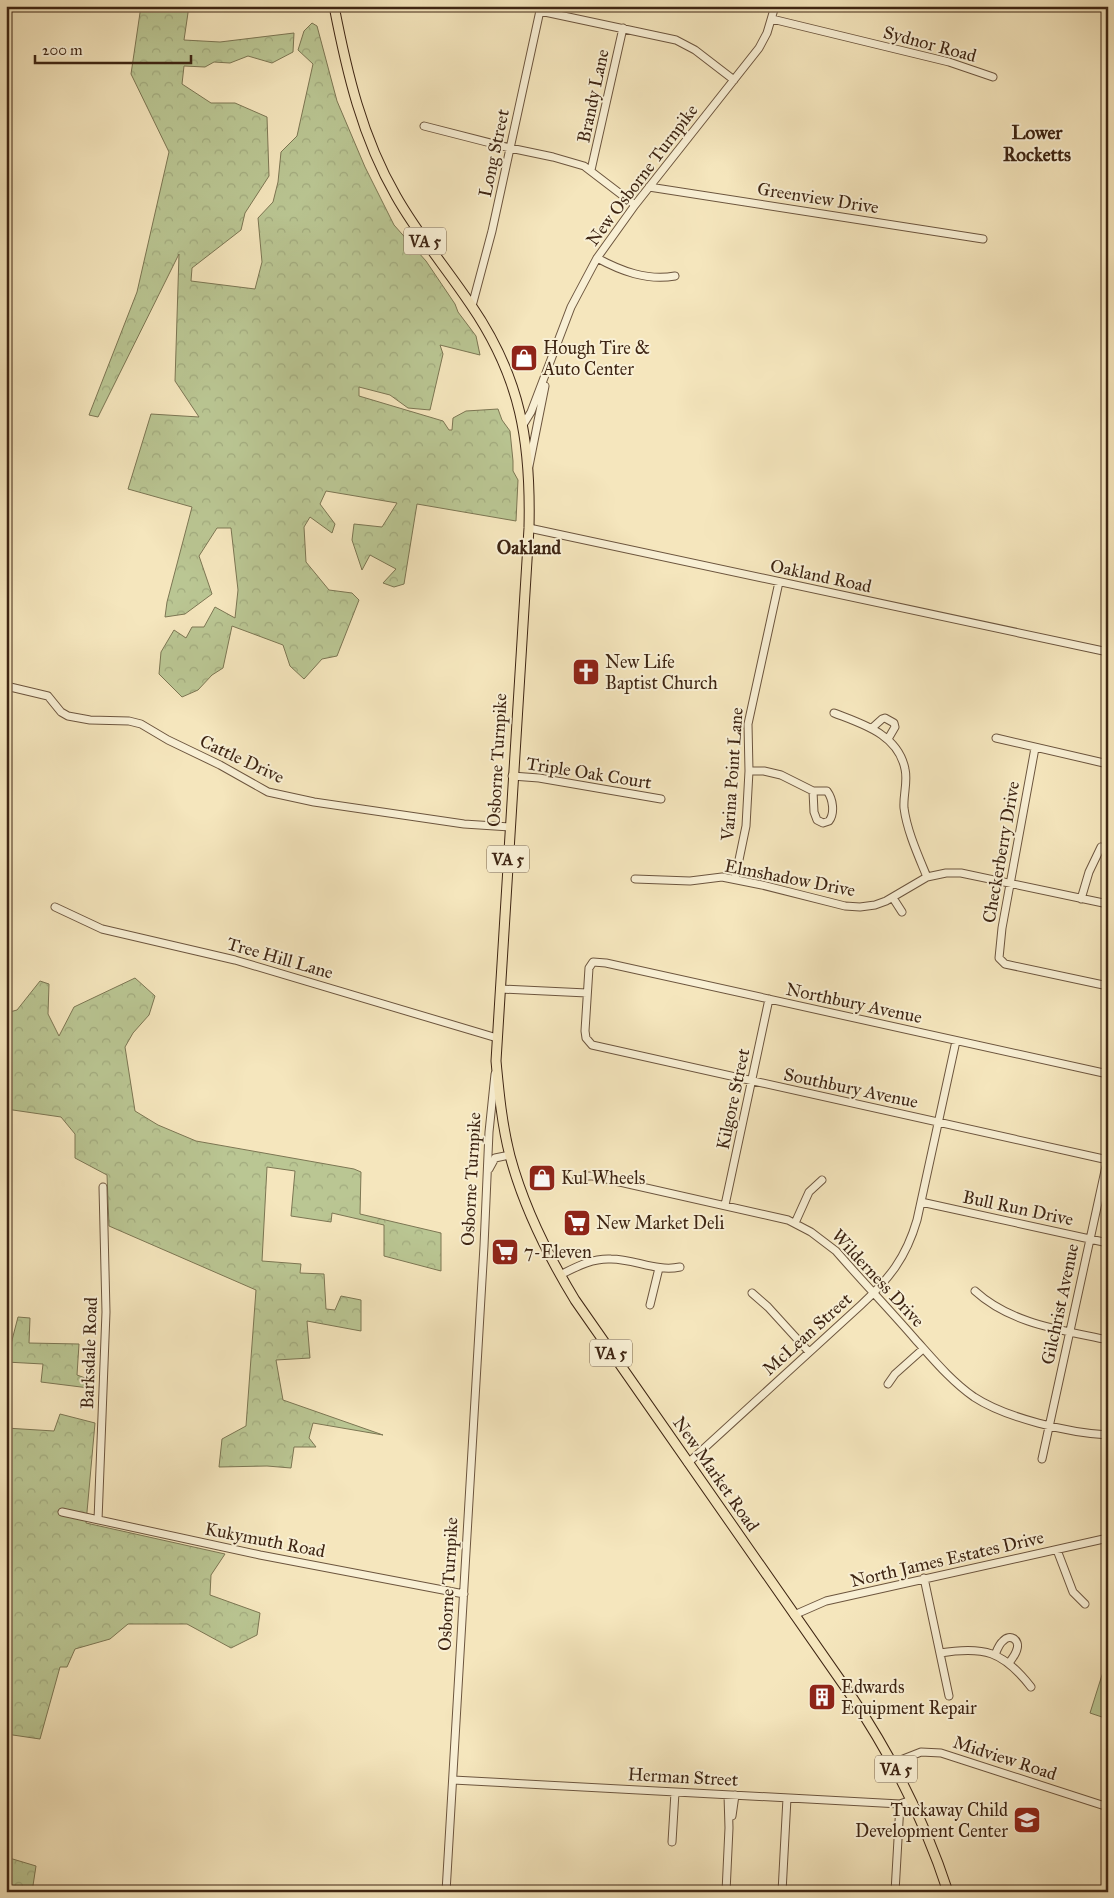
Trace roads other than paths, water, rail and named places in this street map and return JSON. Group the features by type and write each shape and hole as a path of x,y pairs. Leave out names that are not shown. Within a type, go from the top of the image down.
{"main road":[{"name":"VA 5","path":"334,6 361,121 382,169 406,213 472,306 497,347 520,406 529,469"},
{"name":"Osborne Turnpike","path":"496,1061 512,776 529,528 529,469"},
{"name":"New Market Road","path":"496,1061 510,1155 530,1217 560,1275 616,1360 868,1721 893,1763 911,1800 948,1892"}],"street":[{"name":"New Osborne Turnpike","path":"523,425 536,400 570,308 597,258 635,205 764,40 775,6"},
{"path":"1103,6 1108,9"},
{"name":"Long Street","path":"472,306 490,241 541,8"},
{"path":"541,8 666,38 689,46 734,80"},
{"name":"Sydnor Road","path":"772,19 949,62 994,77"},
{"name":"Brandy Lane","path":"591,170 623,28"},
{"path":"424,126 572,162 591,170 635,205"},
{"name":"Greenview Drive","path":"649,187 983,239"},
{"path":"597,258 633,274 655,278 674,276"},
{"name":"New Osborne Turnpike","path":"529,469 547,372"},
{"path":"520,406 530,406 536,400"},
{"name":"Oakland Road","path":"529,528 1108,652"},
{"name":"Varina Point Lane","path":"736,879 746,826 750,708 779,582"},
{"name":"Cattle Drive","path":"6,686 48,696 61,712 68,716 90,720 129,721 141,724 168,740 220,764 268,792 314,802 464,824 510,827"},
{"path":"834,713 872,728 888,739 900,755 905,770 904,806 908,825 927,877"},
{"path":"872,728 882,719 890,720 894,723 895,727 888,739"},
{"path":"996,738 1108,764"},
{"name":"Checkerberry Drive","path":"1035,748 998,956 1005,964 1108,986"},
{"path":"749,771 764,771 781,775 813,790 829,792 833,813 829,822 817,820 814,812 813,790"},
{"name":"Triple Oak Court","path":"512,776 538,778 661,799"},
{"path":"1081,898 1089,872 1101,847"},
{"name":"Elmshadow Drive","path":"635,879 690,881 722,877 845,906 860,907 875,905 894,898 927,877 946,873 961,873 1108,904"},
{"path":"894,898 902,912"},
{"name":"Tree Hill Lane","path":"56,907 102,929 235,960 497,1038"},
{"name":"Northbury Avenue","path":"587,993 589,968 593,962 606,963 1108,1074"},
{"path":"500,989 587,993"},
{"name":"Southbury Avenue","path":"587,993 585,1031 588,1042 599,1047 752,1082 1108,1158"},
{"name":"Kilgore Street","path":"725,1205 770,1000"},
{"name":"McLean Street","path":"688,1463 874,1293 886,1281 904,1255 914,1232 956,1041"},
{"name":"Osborne Turnpike","path":"446,1892 490,1118 496,1061"},
{"path":"490,1118 503,1117"},
{"path":"487,1177 491,1163 495,1158 510,1155"},
{"name":"Gilchrist Avenue","path":"1042,1459 1108,1158"},
{"name":"Wilderness Drive","path":"576,1180 586,1176 594,1176 772,1215 795,1223 829,1245 923,1349 975,1398 1012,1415 1108,1435"},
{"path":"795,1223 809,1192 822,1180"},
{"name":"Barksdale Road","path":"98,1520 106,1312 103,1187"},
{"name":"Bull Run Drive","path":"921,1202 1108,1243"},
{"path":"560,1275 600,1259 625,1260 659,1268 680,1267"},
{"path":"650,1305 659,1268"},
{"path":"976,1291 987,1301 1006,1312 1038,1324 1108,1340"},
{"path":"752,1293 768,1307 809,1352"},
{"path":"888,1384 923,1349"},
{"name":"Kukymuth Road","path":"62,1512 270,1556 464,1594"},
{"name":"North James Estates Drive","path":"794,1615 826,1601 1108,1538"},
{"path":"1057,1550 1073,1592 1085,1604"},
{"path":"924,1578 949,1696"},
{"path":"995,1655 1003,1640 1010,1637 1014,1639 1018,1644 1018,1648 1009,1663"},
{"path":"940,1653 972,1650 995,1655 1009,1663 1030,1687"},
{"name":"Midview Road","path":"893,1763 921,1752 941,1753 1108,1806"},
{"name":"Herman Street","path":"453,1780 900,1804 911,1800"},
{"path":"672,1842 675,1792"},
{"path":"726,1892 732,1795"},
{"path":"782,1892 787,1798"},
{"path":"895,1892 900,1804"}],"place":[{"name":"Hough Tire & Auto Center","path":"524,358"},
{"name":"New Life Baptist Church","path":"586,672"},
{"name":"Kul Wheels","path":"542,1178"},
{"name":"New Market Deli","path":"577,1223"},
{"name":"7-Eleven","path":"505,1252"},
{"name":"Edwards Equipment Repair","path":"822,1697"},
{"name":"Tuckaway Child Development Center","path":"1027,1820"}],"district":[{"name":"Lower Rocketts","path":"1037,143"},
{"name":"Oakland","path":"529,547"}]}
